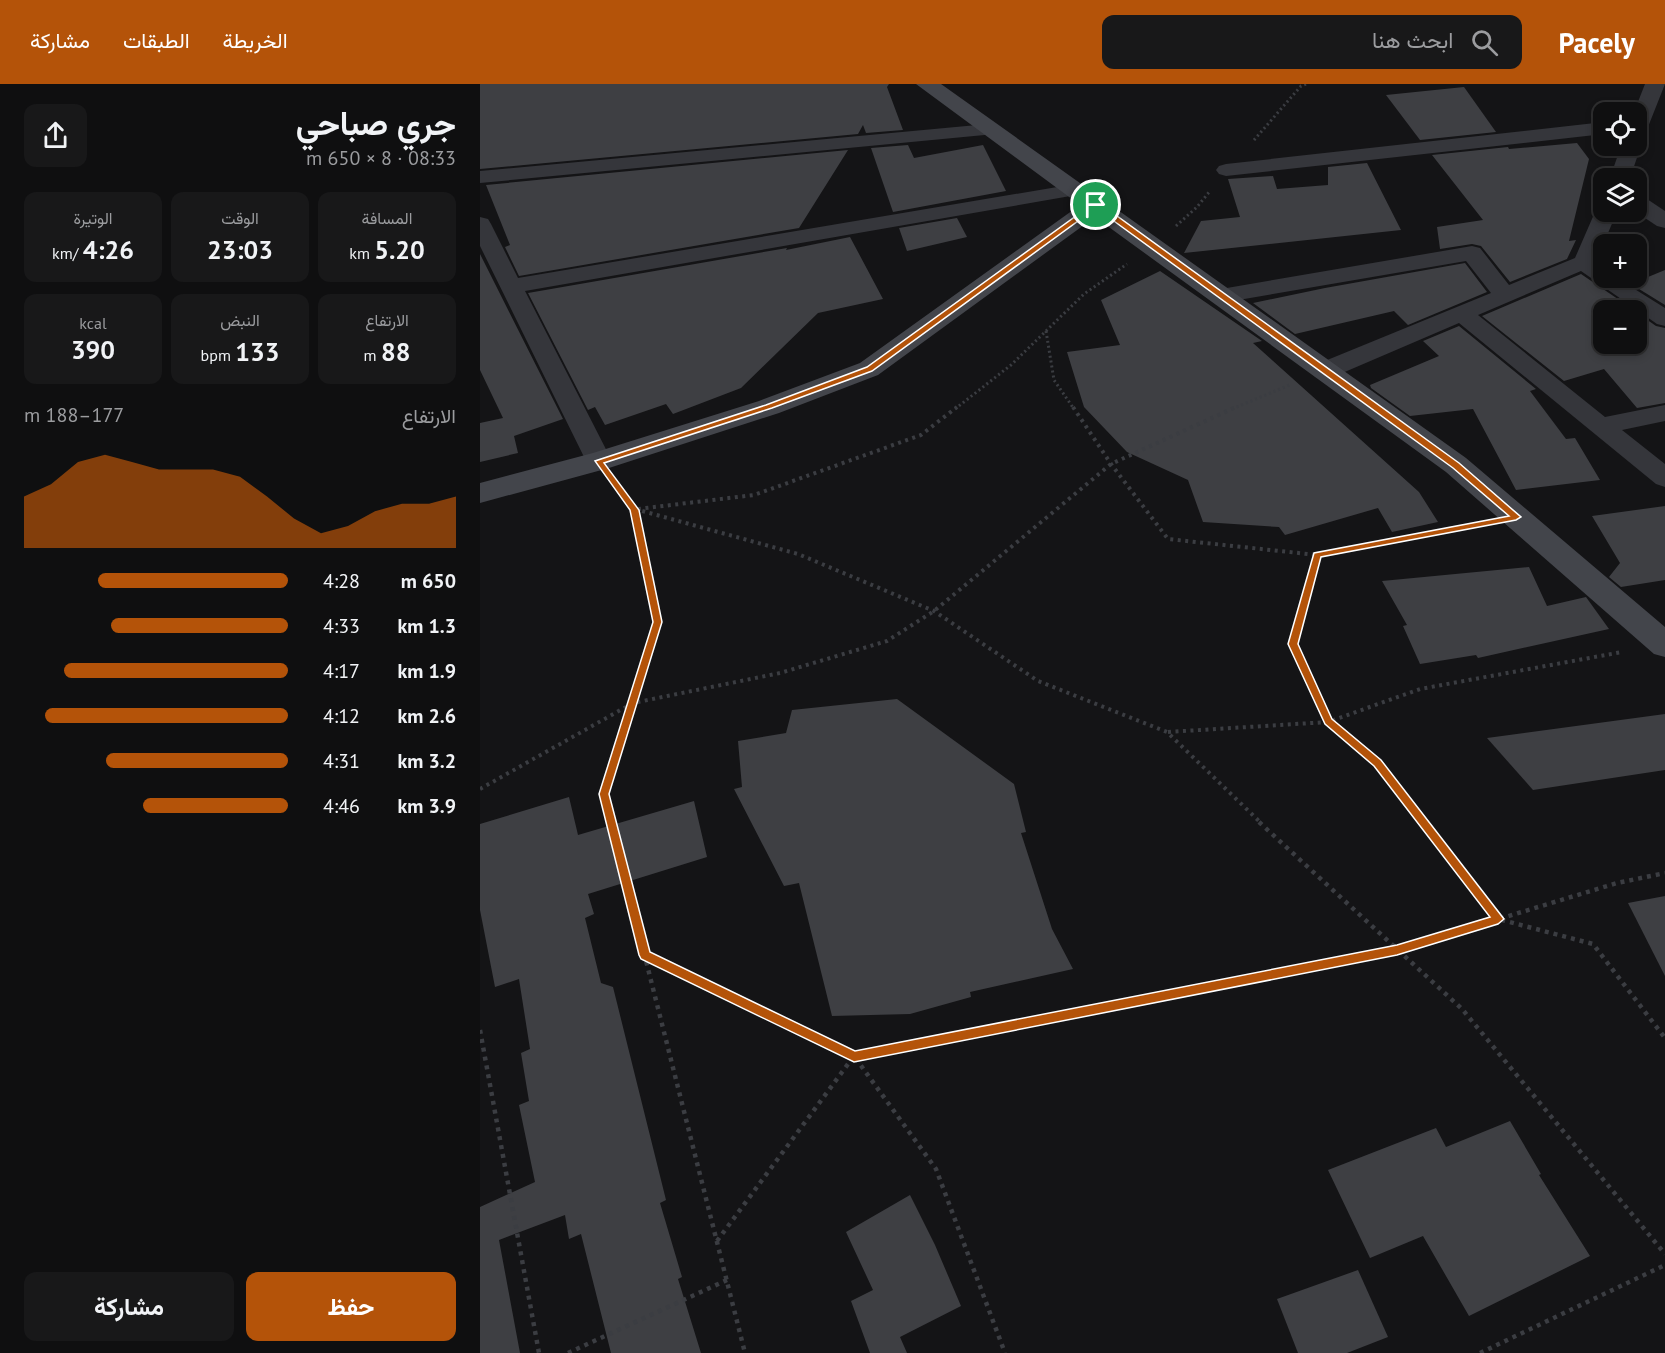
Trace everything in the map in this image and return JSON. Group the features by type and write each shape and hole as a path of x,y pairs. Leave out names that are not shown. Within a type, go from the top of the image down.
{"street":[{"path":"927,84 1456,465 1665,645"},
{"path":"1647,103 1655,84"},
{"path":"1226,170 1593,129"},
{"path":"480,177 988,130"},
{"path":"511,286 1086,198"},
{"path":"480,493 599,461 769,406 869,369 1086,198"},
{"path":"1647,209 1665,221"},
{"path":"1324,371 1584,262 1602,222"},
{"path":"480,224 599,461"},
{"path":"1221,296 1472,253 1505,295"},
{"path":"1584,262 1598,275 1665,320"},
{"path":"1461,313 1665,478"},
{"path":"1601,426 1665,413"}],"path":[{"path":"635,510 754,495 921,435 1011,365 1083,294 1153,246 1197,207 1226,170 1301,86 1306,84"},
{"path":"1046,331 1054,380 1111,464 1168,539 1317,555 1516,517"},
{"path":"480,789 633,703 780,673 886,641 934,611 1111,464 1195,424 1324,371"},
{"path":"599,461 635,510 657,622 604,794 745,1353"},
{"path":"635,510 798,554 934,611 1038,681 1167,732 1310,870 1462,1009 1665,1254"},
{"path":"1317,555 1293,644 1328,722 1377,763 1498,919 1593,944 1665,1038"},
{"path":"1167,732 1328,722 1420,689 1665,645"},
{"path":"717,1240 854,1056 1397,950 1617,883 1665,873"},
{"path":"645,955 854,1056 936,1169 1005,1353"},
{"path":"480,1030 539,1353"},
{"path":"1480,1353 1665,1265"},
{"path":"568,1353 727,1280"}],"building":[{"path":"480,84 889,84 887,87 903,130 866,133 863,125 858,134 480,169"},
{"path":"1464,87 1496,132 1420,140 1386,95"},
{"path":"1577,143 1589,159 1569,241 1576,240 1567,259 1510,282 1481,246 1472,244 1440,249 1437,227 1483,220 1432,155"},
{"path":"908,145 914,158 983,145 1006,191 893,212 871,148"},
{"path":"848,150 799,228 519,276 505,247 510,245 486,185"},
{"path":"1367,163 1401,230 1184,253 1201,221 1240,217 1228,179 1273,176 1277,189 1328,185 1328,167"},
{"path":"957,218 967,237 907,251 899,228"},
{"path":"850,237 883,299 818,313 741,388 673,414 666,404 605,425 595,407 588,410 528,293 787,248 786,250"},
{"path":"480,254 563,419 514,436 518,453 480,462 480,423 503,418 480,370"},
{"path":"1465,263 1487,292 1408,325 1394,311 1295,334 1253,303 1325,288"},
{"path":"1665,270 1665,305 1637,288 1647,288 1647,277"},
{"path":"1160,271 1262,341 1253,343 1419,492 1438,522 1392,532 1378,508 1285,535 1279,527 1203,522 1188,480 1127,452 1084,407 1067,352 1120,345 1101,300"},
{"path":"1581,274 1593,282 1593,288 1602,288 1619,300 1593,300 1593,354 1647,354 1647,320 1656,326 1665,328 1665,403 1637,408 1604,369 1564,381 1482,316"},
{"path":"1459,326 1536,389 1530,391 1566,439 1575,438 1600,480 1516,490 1473,409 1410,416 1371,388 1370,385 1439,356 1423,341"},
{"path":"1665,506 1665,580 1621,587 1609,577 1620,563 1592,516"},
{"path":"1529,567 1547,606 1586,597 1609,629 1478,658 1476,655 1420,664 1403,626 1407,625 1382,581"},
{"path":"897,699 1014,784 1026,832 1021,833 1052,929 1073,969 970,992 971,997 910,1014 832,1016 799,883 784,886 734,789 742,787 738,741 786,733 792,710"},
{"path":"1665,714 1665,770 1533,790 1487,738"},
{"path":"569,797 578,835 694,801 707,857 588,894 594,914 585,918 601,983 613,987 666,1200 660,1203 682,1277 678,1279 701,1353 611,1353 581,1234 569,1239 565,1215 499,1240 520,1353 480,1353 480,1207 535,1182 519,1105 529,1101 521,1053 530,1049 519,979 495,987 480,910 480,824"},
{"path":"1665,896 1665,976 1628,903"},
{"path":"1510,1121 1541,1174 1539,1175 1590,1256 1469,1316 1423,1236 1370,1258 1328,1170 1436,1128 1446,1147"},
{"path":"910,1195 935,1245 961,1306 900,1337 907,1353 870,1353 851,1301 873,1290 846,1232"},
{"path":"1358,1270 1388,1337 1347,1353 1298,1353 1277,1299"}],"route":[{"path":"1096,205 1456,465 1516,517 1317,555 1293,644 1328,722 1377,763 1498,919 1397,950 854,1056 645,955 604,794 657,622 635,510 599,461 769,406 869,369 1096,205"}]}
